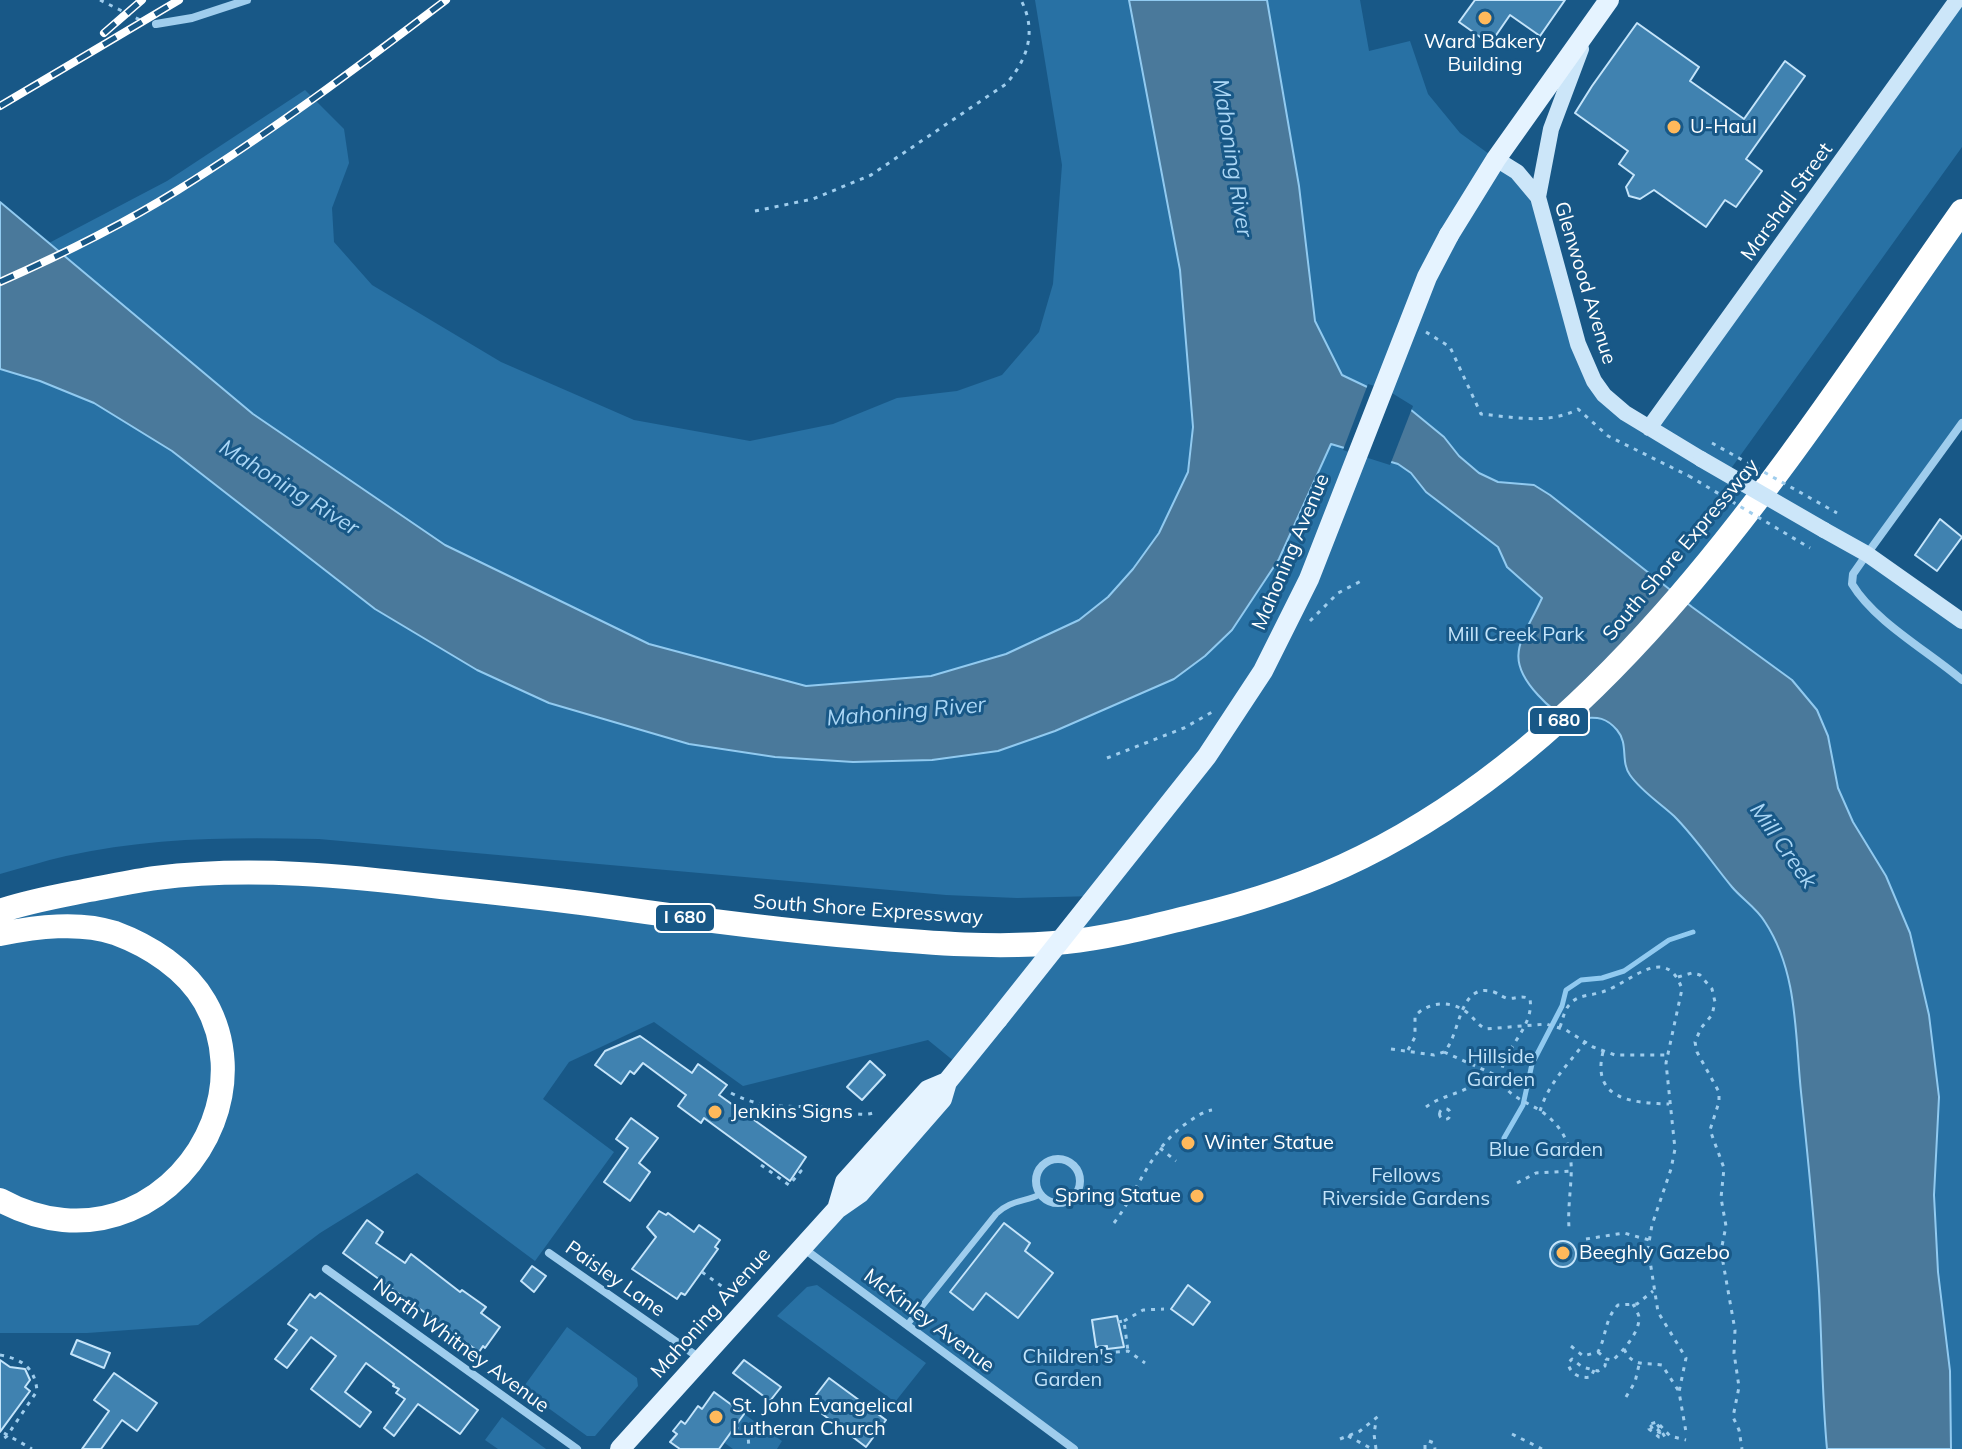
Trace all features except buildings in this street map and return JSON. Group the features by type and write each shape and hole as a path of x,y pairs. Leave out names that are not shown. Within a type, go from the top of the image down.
{"highway":[{"name":"South Shore Expressway","path":"0,911 24,903 152,878 292,874 382,880 573,901 699,920 848,936 918,942 1051,943 1127,933 1284,890 1362,857 1442,810 1550,729 1613,669 1721,544 1782,465 1962,211"},
{"path":"0,934 66,926 112,932 156,953 191,983 205,1002 215,1024 221,1051 222,1082 219,1106 202,1146 175,1181 140,1205 103,1219 74,1222 27,1213 0,1200"}],"main road":[{"name":"Mahoning Avenue","path":"626,1447 802,1247 837,1209 860,1193 942,1099 947,1082 1207,756 1263,671 1309,579 1427,277 1449,235 1496,159 1609,0"},
{"name":"Marshall Street","path":"1649,428 1957,0"},
{"path":"1538,197 1551,129 1589,27"},
{"name":"Glenwood Avenue","path":"1496,159 1517,172 1538,197 1585,364 1604,395 1649,428 1867,554 1962,621"}],"street":[{"path":"156,24 192,18 247,0"},
{"path":"1962,423 1853,574 1852,584 1858,595 1962,680"},
{"path":"1060,1160 1074,1166 1080,1186 1073,1198 1055,1203 1041,1194 1037,1176 1046,1164 1060,1160"},
{"name":"McKinley Avenue","path":"802,1247 1074,1449"},
{"name":"Paisley Lane","path":"549,1253 702,1360"},
{"name":"North Whitney Avenue","path":"326,1269 577,1449"}],"lane":[{"path":"907,1325 996,1214 1009,1203 1041,1194"}],"path":[{"path":"100,0 156,24"},
{"path":"755,211 813,199 871,175 1006,84 1020,67 1028,49 1030,30 1021,0"},
{"path":"1426,332 1450,347 1481,414 1547,419 1563,418 1578,409 1608,436 1689,476 1810,548"},
{"path":"1712,443 1837,513"},
{"path":"1560,1027 1567,1007 1577,997 1604,992 1650,967 1661,966 1678,977 1682,989 1667,1055 1675,1149 1649,1240 1658,1312 1686,1358 1679,1392 1686,1432"},
{"path":"1678,977 1692,973 1700,975 1712,989 1715,1002 1712,1015 1695,1042 1697,1052 1719,1092 1710,1130 1724,1168 1721,1198 1726,1226 1721,1251 1735,1330 1734,1353 1739,1387 1733,1417 1742,1449"},
{"path":"1391,1049 1434,1055 1444,1052 1453,1040 1463,1009 1476,993 1491,991 1507,998 1530,999 1531,1007 1503,1064 1500,1077 1503,1086 1551,1120 1565,1138 1572,1160 1569,1228"},
{"path":"1408,1050 1415,1037 1414,1020 1423,1009 1436,1004 1463,1009 1486,1029 1546,1024 1560,1027 1615,1055 1667,1055"},
{"path":"1540,1111 1560,1070 1585,1042"},
{"path":"1603,1051 1599,1072 1601,1079 1615,1093 1628,1101 1669,1104"},
{"path":"1444,1052 1485,1073 1500,1077"},
{"path":"1426,1107 1437,1099 1475,1085 1485,1073"},
{"path":"731,1093 757,1105 873,1113"},
{"path":"1437,1099 1443,1109"},
{"path":"1114,1223 1130,1202 1143,1171 1160,1148 1190,1121 1204,1111 1212,1110"},
{"path":"1160,1148 1176,1161"},
{"path":"761,1165 789,1185 801,1171 798,1169"},
{"path":"1517,1183 1536,1173 1572,1171"},
{"path":"1586,1239 1624,1233 1649,1240"},
{"path":"702,1272 731,1293"},
{"path":"1598,1352 1605,1324 1618,1305 1633,1304 1654,1290"},
{"path":"1598,1352 1606,1359 1613,1360 1624,1349 1639,1322 1633,1304"},
{"path":"1118,1322 1143,1310 1164,1309"},
{"path":"1124,1321 1128,1351"},
{"path":"1102,1346 1103,1353 1128,1351 1145,1363"},
{"path":"1571,1346 1587,1357 1598,1352"},
{"path":"1624,1349 1628,1357 1639,1365 1662,1365 1679,1392"},
{"path":"0,1355 28,1366 37,1386 36,1395 0,1441"},
{"path":"1587,1357 1587,1368"},
{"path":"1594,1370 1591,1377 1582,1378 1572,1372 1568,1363 1572,1359 1594,1370 1603,1368 1606,1359"},
{"path":"1626,1397 1635,1382 1639,1365"},
{"path":"1340,1439 1360,1431 1379,1416 1374,1449 1348,1436"},
{"path":"1657,1429 1663,1434 1651,1426 1657,1424 1665,1437 1651,1431 1649,1426 1651,1422 1659,1423 1670,1436 1686,1440"},
{"path":"735,1427 748,1435 749,1449"},
{"path":"5,1434 32,1449"},
{"path":"1512,1434 1542,1449"},
{"path":"1425,1449 1429,1441 1434,1443 1435,1449"}],"green space":[{"path":"1035,0 1129,0 1180,270 1193,427 1188,472 1159,533 1108,597 1079,620 1006,654 931,676 806,686 649,644 445,545 253,414 49,243 167,181 305,90 344,129 349,163 332,208 334,242 372,285 501,362 634,420 750,441 833,424 897,398 957,391 1002,375 1039,332 1053,284 1062,165"},
{"path":"1267,0 1360,0 1369,51 1410,41 1428,94 1460,133 1496,159 1538,197 1594,381 1649,428 1962,0 1962,147 1727,474 1760,493 1962,211 1962,423 1867,554 1962,621 1962,1449 1074,1449 802,1247 960,1066 928,1040 743,1086 654,1022 569,1062 543,1099 614,1152 535,1261 417,1173 320,1233 198,1325 87,1333 0,1333 0,911 187,875 573,901 1060,942 1095,896 1017,898 946,895 319,839 224,838 129,845 66,856 0,874 0,369 94,403 172,451 375,609 477,670 549,703 689,744 775,757 853,762 1174,679 1205,656 1232,630 1279,559 1342,414 1342,375 1315,321 1299,186"},
{"path":"817,1285 926,1363 895,1402 777,1316 807,1287"},
{"path":"567,1327 637,1378 638,1386 595,1436 587,1436 522,1389"},
{"path":"744,1414 782,1441 777,1449 733,1449 704,1428 710,1421 729,1435"},
{"path":"502,1417 546,1449 498,1449 485,1440"}],"water":[{"path":"1129,0 1267,0 1299,186 1315,321 1342,375 1405,405 1444,437 1459,456 1479,473 1498,482 1534,485 1550,495 1692,607 1792,680 1817,710 1828,736 1838,788 1853,822 1886,876 1910,933 1929,1015 1939,1097 1934,1195 1938,1272 1950,1371 1951,1449 1827,1449 1817,1266 1796,1026 1789,983 1776,941 1762,917 1732,887 1682,824 1634,781 1625,764 1623,741 1617,730 1599,718 1574,718 1559,713 1544,702 1527,681 1518,658 1519,648 1542,598 1507,567 1498,547 1426,492 1411,473 1398,464 1331,444 1279,559 1232,630 1205,656 1174,679 1055,731 998,751 932,760 853,762 775,757 689,744 549,703 477,670 375,609 172,451 94,403 0,369 0,202 253,414 445,545 649,644 806,686 931,676 1006,654 1079,620 1108,597 1159,533 1188,472 1193,427 1180,270"}],"pier":[{"path":"1368,384 1387,390 1413,406 1390,465 1343,450"}],"waterway":[{"path":"1504,1138 1523,1105 1532,1064 1562,1006 1566,990 1581,980 1624,971 1669,940 1693,932"}],"railway":[{"path":"104,33 142,0"},
{"path":"0,106 179,0"},
{"path":"0,282 91,239 213,168 281,122 446,0"}],"place":[{"name":"Ward Bakery Building","path":"1485,18"},
{"name":"U-Haul","path":"1674,127"},
{"name":"Jenkins Signs","path":"715,1112"},
{"name":"Winter Statue","path":"1188,1143"},
{"name":"Spring Statue","path":"1197,1196"},
{"name":"Beeghly Gazebo","path":"1563,1253"},
{"name":"St. John Evangelical Lutheran Church","path":"716,1417"}],"water label":[{"name":"Mahoning River","path":"1232,158"},
{"name":"Mahoning River","path":"289,488"},
{"name":"Mahoning River","path":"906,712"},
{"name":"Mill Creek","path":"1783,846"}],"park label":[{"name":"Mill Creek Park","path":"1516,635"},
{"name":"Hillside Garden","path":"1501,1068"},
{"name":"Blue Garden","path":"1546,1150"},
{"name":"Fellows Riverside Gardens","path":"1406,1188"},
{"name":"Children's Garden","path":"1068,1368"}]}
